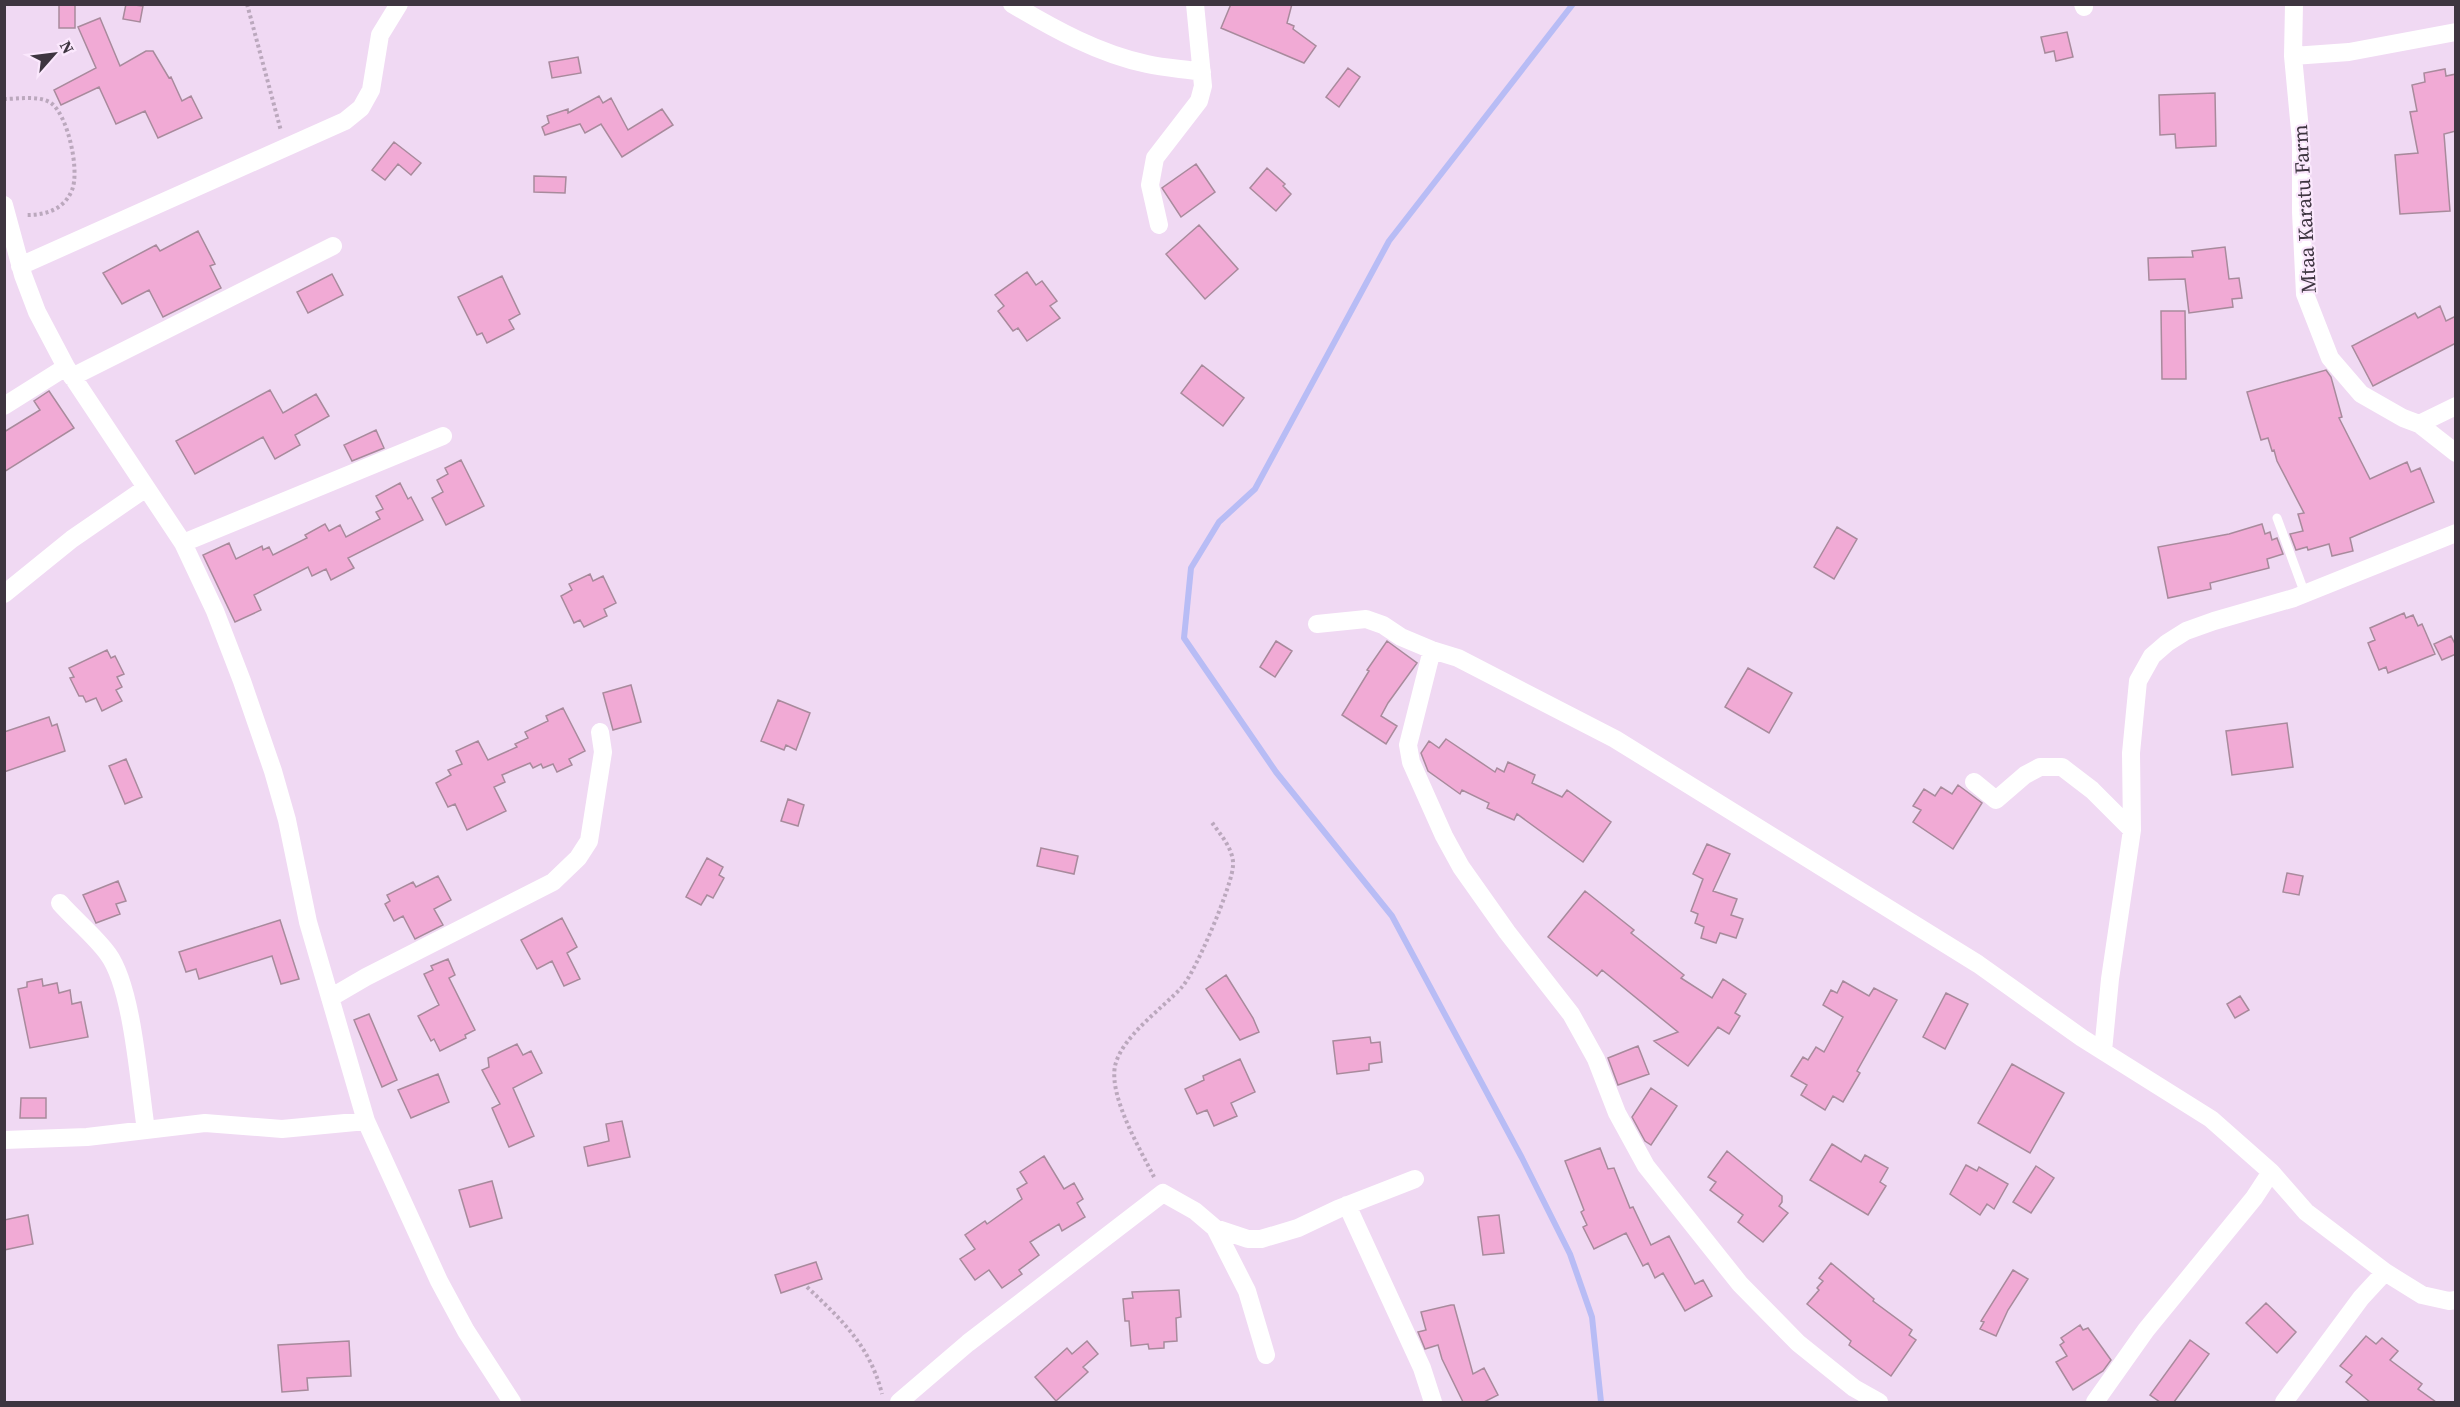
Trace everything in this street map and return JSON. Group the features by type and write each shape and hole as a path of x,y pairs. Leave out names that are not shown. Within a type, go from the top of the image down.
{"street":[{"path":"20,266 345,121 361,108 371,90 380,35 399,4"},
{"path":"1012,4 1060,32 1107,51 1146,64 1202,72"},
{"path":"1160,225 1150,185 1155,158 1199,101 1203,86 1195,4"},
{"name":"Mtaa Karatu Farm","path":"2294,4 2294,56 2301,141 2301,212 2305,294 2330,358 2354,385 2370,399 2403,418 2419,424 2456,453"},
{"path":"2294,56 2349,51 2456,32"},
{"path":"6,210 20,266 37,312 69,372 183,543 215,611 273,771 287,820 308,922 366,1121 440,1281 466,1331 512,1402"},
{"path":"4,406 69,372 333,246"},
{"path":"2419,424 2456,406"},
{"path":"183,543 443,436"},
{"path":"4,594 72,539 146,488"},
{"path":"2103,1051 2110,979 2132,830 2131,753 2138,681 2152,656 2186,631 2305,594 2456,533"},
{"path":"1317,624 1366,619 1383,625 1401,637 1458,658 1615,739 1978,964 2103,1051 2211,1119 2271,1172 2306,1212 2385,1272 2422,1295 2449,1301 2456,1300"},
{"path":"1432,650 1408,745 1411,762 1444,836 1461,867 1501,924 1571,1014 1592,1051 1622,1123 1646,1166 1740,1284 1797,1343 1854,1388 1880,1402"},
{"path":"330,998 366,976 553,882 578,858 589,841 603,752 600,732"},
{"path":"1974,782 1996,800 2025,775 2040,767 2061,767 2092,790 2132,830"},
{"path":"60,903 109,954 119,976 127,1004 146,1130"},
{"path":"4,1140 87,1137 205,1123 282,1129 366,1121"},
{"path":"2095,1402 2146,1330 2254,1198 2271,1172"},
{"path":"1215,1228 1248,1239 1270,1238 1415,1179"},
{"path":"899,1402 968,1343 1163,1193 1196,1210 1215,1228 1247,1291 1266,1355"},
{"path":"1347,1205 1417,1357 1433,1402"},
{"path":"2284,1402 2361,1298 2385,1272"}],"lane":[{"path":"2277,518 2305,594"}],"path":[{"path":"247,4 286,148"},
{"path":"4,99 34,98 49,101 54,105 68,133 74,162 73,190 62,205 46,214 6,210"},
{"path":"1163,1193 1119,1106 1115,1067 1122,1048 1184,985 1205,945 1233,864 1228,846 1210,821"},
{"path":"807,1287 839,1317 863,1345 877,1372 884,1402"}],"building":[{"path":"59,4 75,4 75,28 59,28"},
{"path":"126,4 143,6 140,22 123,19"},
{"path":"1231,4 1292,4 1287,23 1294,26 1293,29 1316,46 1304,63 1221,28"},
{"path":"100,18 120,66 146,51 153,51 169,78 171,77 182,101 191,96 202,118 158,138 145,111 116,124 99,87 61,105 54,90 96,68 78,27"},
{"path":"2067,32 2073,57 2056,61 2054,51 2045,53 2041,37"},
{"path":"578,57 581,73 552,78 549,62"},
{"path":"1348,68 1360,77 1339,107 1326,97"},
{"path":"2445,69 2446,76 2456,74 2456,131 2444,134 2450,211 2400,214 2395,155 2418,153 2410,112 2417,111 2412,85 2425,82 2424,73"},
{"path":"2215,93 2216,146 2176,148 2175,134 2160,135 2159,95"},
{"path":"599,96 603,103 611,98 628,130 662,109 673,125 622,157 601,124 585,133 580,124 545,135 542,127 549,123 547,116 568,109 568,113"},
{"path":"394,142 421,163 411,175 398,164 385,180 372,170"},
{"path":"1196,164 1215,192 1181,217 1162,188"},
{"path":"1267,168 1285,184 1283,186 1291,194 1276,211 1250,188"},
{"path":"534,176 566,177 565,193 534,192"},
{"path":"1199,225 1238,269 1205,299 1166,254"},
{"path":"198,231 215,264 210,266 221,288 163,317 149,290 122,304 103,273 156,245 160,251"},
{"path":"2225,247 2229,279 2239,278 2242,298 2232,299 2233,307 2189,313 2185,279 2149,280 2148,258 2193,257 2192,251"},
{"path":"1027,272 1036,285 1042,281 1057,301 1050,306 1060,318 1027,341 1018,328 1013,331 998,311 1004,306 995,295"},
{"path":"332,274 343,295 308,313 297,292"},
{"path":"502,276 520,314 509,320 514,329 487,343 482,333 477,335 458,297"},
{"path":"2440,306 2446,321 2456,316 2456,343 2373,386 2352,346 2415,313 2418,318"},
{"path":"2161,311 2185,311 2186,379 2162,379"},
{"path":"1202,365 1244,398 1223,426 1181,393"},
{"path":"2326,370 2331,377 2342,417 2339,418 2370,479 2407,462 2411,472 2420,468 2434,502 2350,538 2353,551 2332,556 2329,544 2308,550 2307,547 2296,550 2290,534 2303,531 2298,514 2304,513 2277,461 2274,450 2272,451 2268,438 2261,440 2247,392"},
{"path":"270,390 283,413 316,394 329,416 295,435 300,445 275,459 263,437 195,474 176,441"},
{"path":"49,391 74,428 4,472 4,432 40,410 34,401"},
{"path":"376,430 384,448 352,461 344,445"},
{"path":"461,460 484,506 446,525 432,498 443,492 437,480 448,474 445,468"},
{"path":"400,483 408,499 411,497 423,520 348,558 354,568 331,580 326,569 312,576 308,567 254,595 261,610 235,622 203,555 229,543 236,559 262,546 263,550 269,547 273,555 307,538 305,535 325,524 329,531 340,525 346,537 380,519 376,512 383,509 376,496"},
{"path":"2262,524 2265,534 2270,532 2272,540 2277,538 2283,554 2267,559 2269,568 2210,583 2211,589 2168,598 2158,547 2229,534"},
{"path":"1837,527 1857,539 1834,579 1814,567"},
{"path":"590,574 593,581 603,576 616,603 604,609 607,616 584,627 580,620 574,623 561,596 572,590 569,584"},
{"path":"2404,613 2406,618 2413,615 2418,626 2422,624 2435,654 2388,673 2386,667 2379,670 2368,643 2375,640 2370,628"},
{"path":"2451,636 2456,646 2456,654 2442,660 2434,644"},
{"path":"1276,641 1292,651 1275,677 1260,667"},
{"path":"1387,641 1417,663 1381,716 1397,726 1386,744 1342,715 1369,671 1367,670"},
{"path":"107,650 111,658 115,656 124,674 117,677 122,687 116,690 122,701 102,711 96,698 86,702 83,696 79,696 70,678 74,677 69,668"},
{"path":"1748,668 1792,693 1769,733 1725,707"},
{"path":"631,685 641,722 613,730 603,693"},
{"path":"778,700 810,713 796,750 786,745 784,750 761,741"},
{"path":"563,708 585,751 569,759 572,765 557,772 553,764 543,768 541,764 533,768 530,763 502,775 505,782 494,787 506,811 467,830 455,804 448,807 436,783 451,775 448,770 462,764 456,751 478,741 488,760 517,747 515,744 528,738 525,732 548,721 546,716"},
{"path":"49,717 52,726 57,724 65,751 4,772 4,732"},
{"path":"2287,723 2293,767 2232,775 2226,731"},
{"path":"1446,739 1495,772 1497,768 1504,772 1508,762 1535,775 1532,783 1562,797 1567,790 1611,822 1583,862 1517,814 1514,820 1487,808 1489,803 1462,790 1460,794 1428,771 1421,753 1429,741 1439,748"},
{"path":"126,759 142,797 125,804 109,766"},
{"path":"1958,785 1982,803 1953,849 1913,822 1921,810 1913,806 1924,789 1935,796 1941,787 1952,794"},
{"path":"788,799 804,805 798,826 781,821"},
{"path":"1707,844 1730,854 1713,891 1737,899 1731,915 1743,919 1736,938 1720,933 1716,943 1701,938 1704,927 1695,923 1698,914 1691,911 1703,879 1693,874"},
{"path":"1041,848 1078,856 1074,874 1037,866"},
{"path":"707,858 723,867 719,875 724,878 713,898 707,895 701,905 686,897"},
{"path":"2287,873 2303,876 2299,895 2283,892"},
{"path":"438,876 451,900 434,909 443,925 415,939 403,916 394,921 385,904 390,901 387,895 413,882 416,887"},
{"path":"118,881 126,901 116,904 120,914 96,923 83,895"},
{"path":"1585,891 1634,930 1631,933 1684,975 1681,978 1712,998 1723,979 1746,994 1735,1013 1740,1016 1729,1034 1718,1027 1688,1066 1654,1041 1678,1032 1602,970 1597,976 1548,937"},
{"path":"562,918 577,947 567,953 580,979 564,986 552,961 537,969 521,940"},
{"path":"280,920 299,979 281,984 272,956 199,979 196,969 186,972 179,952"},
{"path":"448,959 455,975 449,978 475,1030 465,1035 466,1038 440,1051 434,1039 431,1041 418,1016 439,1005 424,974 433,970 431,966"},
{"path":"1226,975 1253,1018 1259,1032 1240,1040 1206,989"},
{"path":"42,979 43,986 57,983 59,993 70,990 72,1004 81,1002 88,1037 30,1048 18,989 27,987 27,982"},
{"path":"1843,981 1869,996 1874,988 1897,1000 1857,1071 1860,1073 1843,1102 1833,1096 1825,1110 1801,1095 1807,1085 1791,1076 1803,1057 1808,1060 1816,1047 1824,1052 1843,1017 1823,1005 1831,990 1837,993"},
{"path":"1946,993 1968,1004 1945,1049 1923,1037"},
{"path":"2240,996 2249,1010 2235,1018 2227,1004"},
{"path":"369,1014 397,1080 382,1087 354,1020"},
{"path":"1370,1037 1371,1043 1380,1042 1382,1062 1369,1064 1369,1070 1337,1074 1333,1041"},
{"path":"517,1044 523,1055 531,1051 542,1073 513,1088 534,1136 509,1147 492,1108 500,1104 482,1070 489,1067 488,1058"},
{"path":"1638,1046 1649,1074 1618,1085 1608,1058"},
{"path":"1240,1059 1255,1092 1231,1103 1237,1116 1214,1126 1207,1110 1197,1114 1185,1089 1204,1080 1203,1076"},
{"path":"2012,1064 2064,1093 2030,1153 1978,1123"},
{"path":"438,1074 449,1102 411,1118 398,1090"},
{"path":"1651,1088 1677,1106 1651,1145 1645,1141 1632,1117"},
{"path":"21,1098 46,1098 46,1118 20,1118"},
{"path":"622,1121 630,1157 588,1166 584,1147 609,1141 606,1124"},
{"path":"1832,1144 1861,1162 1865,1155 1888,1168 1880,1182 1886,1186 1868,1215 1810,1180"},
{"path":"1600,1148 1608,1169 1614,1168 1630,1208 1633,1207 1651,1245 1669,1236 1695,1284 1703,1280 1712,1296 1685,1311 1663,1273 1655,1278 1648,1263 1643,1266 1626,1233 1594,1249 1583,1227 1587,1225 1581,1212 1584,1210 1565,1161"},
{"path":"1727,1151 1782,1196 1779,1206 1788,1213 1763,1242 1738,1222 1743,1215 1710,1190 1716,1182 1708,1177"},
{"path":"1044,1156 1064,1189 1074,1183 1083,1199 1077,1203 1085,1217 1062,1231 1059,1224 1030,1242 1039,1255 1019,1270 1022,1274 1002,1288 989,1270 975,1280 960,1259 975,1249 965,1235 985,1221 987,1224 1022,1199 1017,1189 1027,1183 1020,1172"},
{"path":"1966,1165 1977,1171 1979,1167 2008,1184 1994,1209 1987,1204 1980,1215 1950,1194"},
{"path":"2036,1166 2054,1178 2031,1213 2013,1202"},
{"path":"492,1181 502,1218 470,1227 459,1190"},
{"path":"28,1215 33,1244 4,1250 4,1220"},
{"path":"1499,1215 1504,1253 1483,1255 1478,1217"},
{"path":"816,1262 822,1279 781,1293 775,1275"},
{"path":"1831,1263 1874,1299 1873,1301 1912,1330 1909,1335 1916,1340 1891,1376 1849,1345 1851,1341 1807,1304 1819,1290 1817,1288 1823,1281 1819,1278"},
{"path":"2013,1270 2028,1279 2008,1310 1996,1336 1980,1329 1984,1322 1981,1321"},
{"path":"1179,1290 1181,1317 1176,1318 1177,1341 1164,1342 1164,1348 1149,1349 1148,1344 1131,1346 1129,1321 1125,1321 1123,1299 1133,1298 1132,1292"},
{"path":"2266,1303 2296,1332 2277,1353 2246,1323"},
{"path":"1454,1305 1473,1374 1484,1368 1498,1395 1484,1402 1463,1402 1442,1359 1438,1345 1425,1349 1418,1332 1426,1330 1421,1312"},
{"path":"2080,1325 2083,1330 2088,1328 2111,1360 2103,1371 2073,1390 2056,1362 2067,1356 2060,1345 2064,1342 2061,1338"},
{"path":"2366,1336 2376,1344 2382,1338 2398,1351 2390,1360 2422,1384 2418,1389 2436,1402 2370,1402 2346,1382 2352,1375 2340,1366"},
{"path":"2190,1340 2209,1354 2174,1402 2160,1402 2150,1395"},
{"path":"349,1341 351,1376 307,1378 308,1390 282,1392 278,1345"},
{"path":"1087,1341 1098,1354 1083,1367 1088,1372 1056,1401 1035,1377 1067,1348 1072,1354"}],"waterway":[{"path":"1573,4 1389,241 1255,489 1219,522 1191,568 1184,638 1276,772 1392,916 1522,1158 1570,1254 1592,1317 1601,1402"}]}
